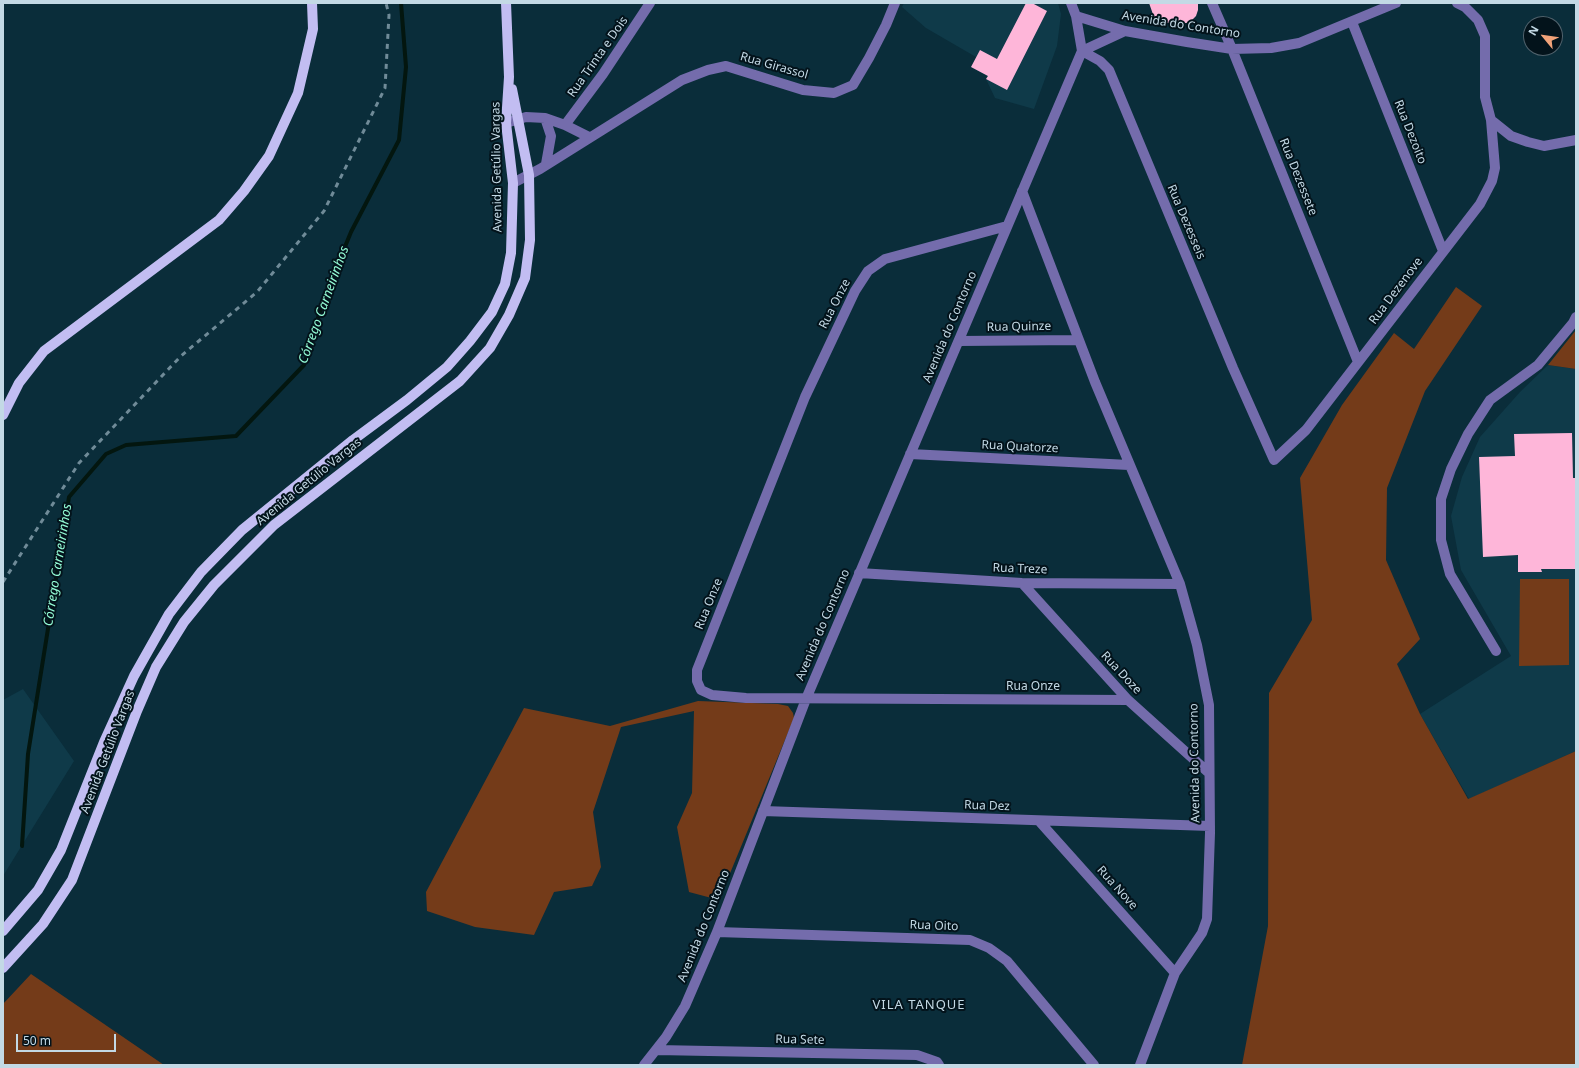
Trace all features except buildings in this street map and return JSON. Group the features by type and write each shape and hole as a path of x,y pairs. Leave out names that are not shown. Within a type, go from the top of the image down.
{"main road":[{"path":"3,415 18,383 44,351 219,220 244,191 269,156 298,93 313,29 312,3"},
{"name":"Avenida Getúlio Vargas","path":"3,932 38,890 61,850 104,742 134,676 169,614 201,572 242,530 353,440 407,400 447,367 470,341 492,312 505,284 511,253 512,183 506,123 509,77 506,3"},
{"name":"Avenida Getúlio Vargas","path":"3,968 43,924 72,880 136,711 156,667 184,622 214,585 274,525 460,381 490,348 509,315 525,278 530,240 529,175 509,77"},
{"path":"407,400 418,414"}],"street":[{"name":"Rua Trinta e Dois","path":"565,124 603,74 650,3"},
{"name":"Rua Girassol","path":"512,183 529,175 682,80 708,70 726,66 803,90 834,93 853,85 880,39 895,3"},
{"path":"1071,3 1076,16 1082,51 1125,31"},
{"name":"Rua Dezessete","path":"1212,3 1358,362"},
{"name":"Avenida do Contorno","path":"1076,16 1125,31 1232,49 1271,48 1299,42 1352,22 1396,3"},
{"path":"1457,3 1465,7 1478,20 1485,36 1485,97 1491,120 1511,136 1544,146 1576,140"},
{"name":"Rua Dezoito","path":"1352,22 1443,251"},
{"name":"Avenida do Contorno","path":"644,1065 657,1050 685,1006 718,932 806,699 910,454 960,341 1007,226 1082,51"},
{"name":"Rua Dezesseis","path":"1082,51 1100,61 1109,70 1233,368 1274,460"},
{"path":"506,123 518,118 545,118 565,124 589,137"},
{"path":"545,118 551,136 546,164"},
{"name":"Rua Dezenove","path":"1274,460 1306,430 1480,204 1492,181 1495,168 1491,120"},
{"name":"Avenida do Contorno","path":"1022,191 1078,340 1180,584 1196,645 1208,705 1210,826 1207,919 1202,933 1176,973 1140,1065"},
{"name":"Rua Onze","path":"1007,226 885,259 868,271 855,291 805,397 697,670 697,681 701,690 712,695 806,699 1128,700"},
{"path":"1496,651 1450,574 1441,540 1442,500 1451,470 1468,434 1490,400 1538,365 1573,323 1576,317"},
{"name":"Rua Quinze","path":"960,341 1078,340"},
{"name":"Rua Quatorze","path":"910,454 1129,465"},
{"name":"Rua Treze","path":"860,573 1022,583 1180,584"},
{"name":"Rua Doze","path":"1022,583 1128,700 1209,773"},
{"name":"Rua Dez","path":"763,811 1210,826"},
{"name":"Rua Nove","path":"1039,820 1176,973"},
{"name":"Rua Oito","path":"718,932 970,940 989,948 1007,961 1094,1065"},
{"name":"Rua Sete","path":"657,1050 917,1055 937,1062 939,1065"}],"shaded area":[{"path":"904,3 1058,3 1061,14 1057,46 1034,109 995,98 986,79 987,76 971,67 976,57 926,28 902,7"},
{"path":"1456,287 1482,306 1425,391 1387,488 1386,560 1420,639 1397,664 1420,714 1468,799 1576,751 1576,1065 1242,1065 1268,926 1269,693 1312,620 1300,478 1342,405 1394,333 1414,349"},
{"path":"1576,330 1576,369 1548,365"},
{"path":"1548,365 1576,369 1576,751 1469,799 1420,714 1511,656 1461,570 1451,516 1462,477 1480,437 1520,392"},
{"path":"1520,579 1569,579 1569,665 1519,666"},
{"path":"23,689 74,761 3,876 3,700"},
{"path":"698,701 778,704 788,706 793,713 794,718 719,900 689,892 677,827 692,793 694,711 621,727 593,812 601,867 592,886 554,892 534,935 475,927 427,911 426,892 524,708 610,726"},
{"path":"31,974 164,1065 3,1065 3,1004"}],"waterway":[{"name":"Córrego Carneirinhos","path":"22,846 28,754 69,497 106,454 126,445 236,436 304,365 324,298 351,232 399,140 406,67 401,3"}],"railway":[{"path":"3,582 79,463 181,356 257,292 324,211 385,88 389,15 386,3"}],"district":[{"name":"VILA TANQUE","path":"919,1005"}]}
